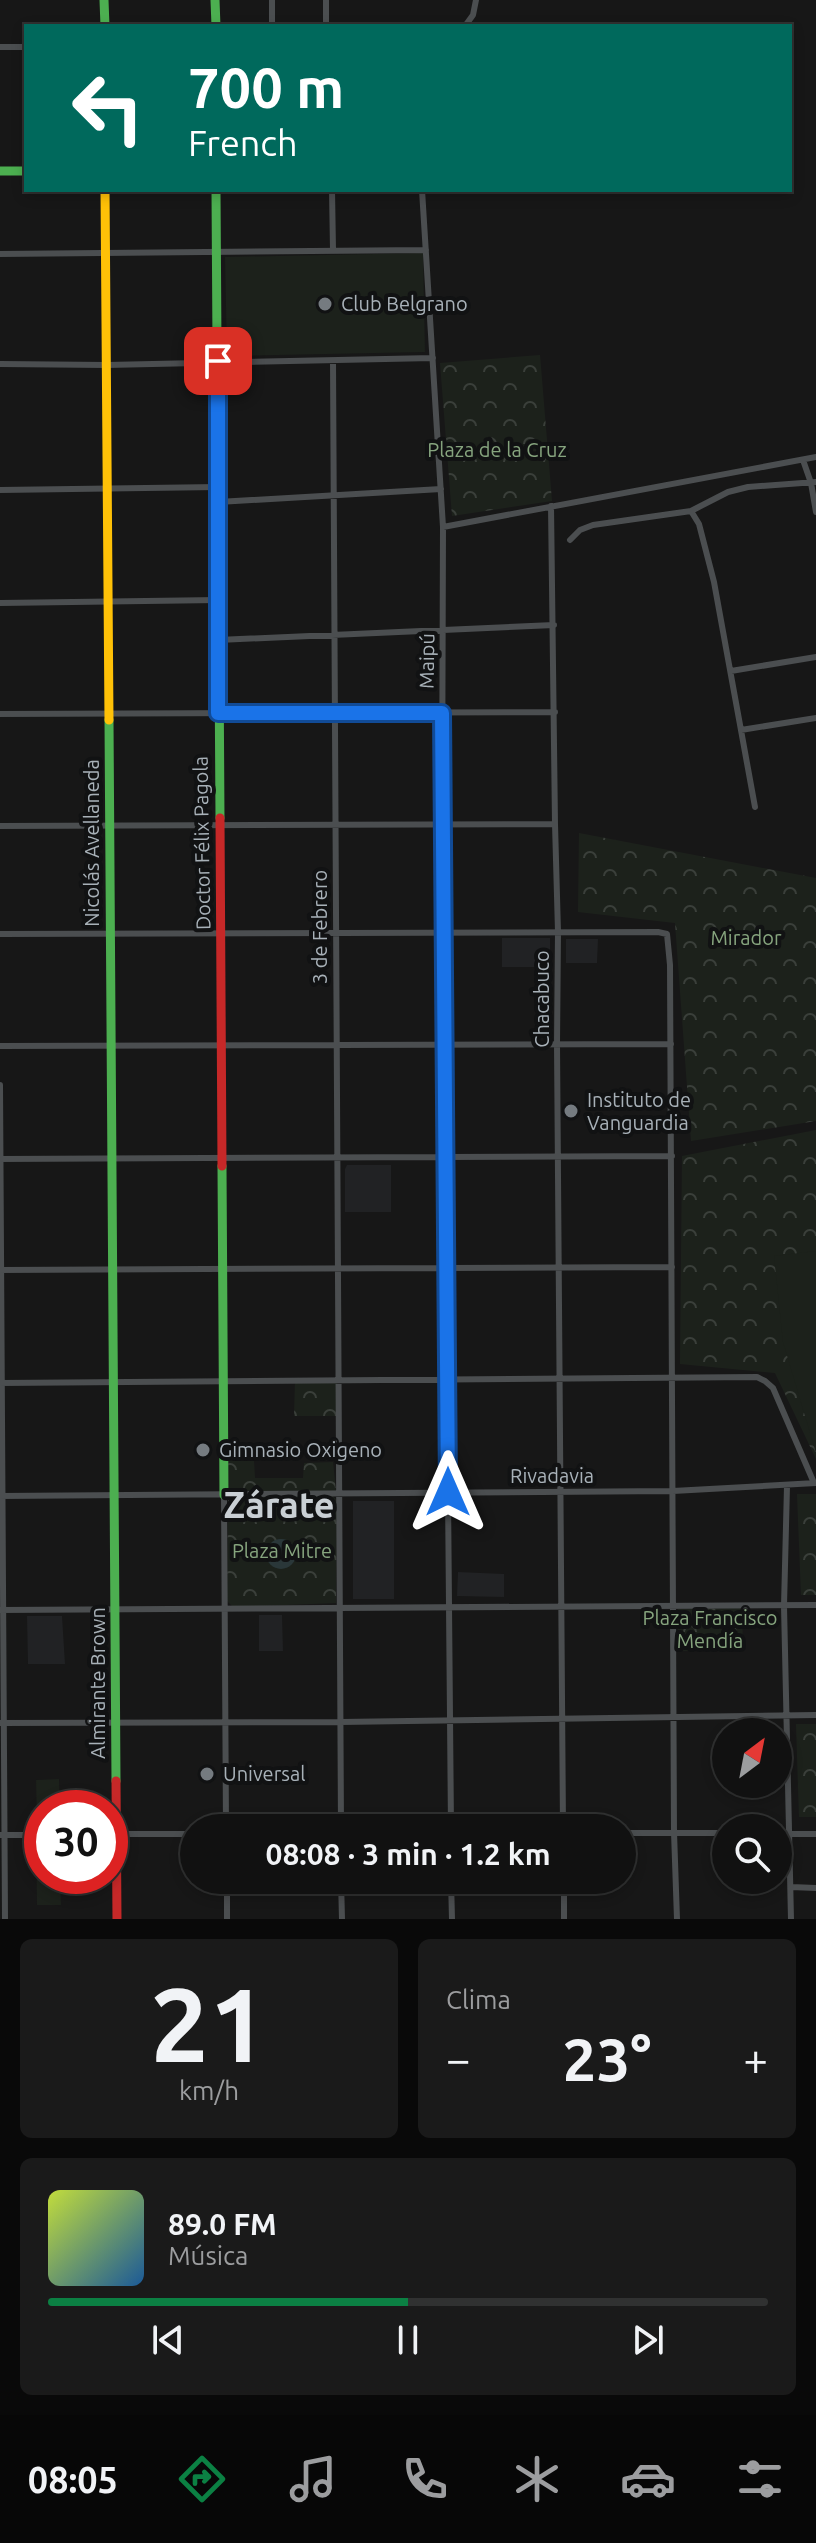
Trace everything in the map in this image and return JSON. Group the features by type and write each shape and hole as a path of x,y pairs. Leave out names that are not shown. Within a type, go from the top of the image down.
{"street":[{"path":"104,0 105,24"},
{"path":"215,0 216,24"},
{"path":"272,0 272,24"},
{"path":"326,0 326,24"},
{"path":"466,24 473,15 476,0"},
{"path":"0,47 24,47"},
{"path":"0,171 24,171"},
{"name":"Nicolás Avellaneda","path":"105,192 115,1495"},
{"name":"Doctor Félix Pagola","path":"216,192 224,1495"},
{"path":"332,192 333,250"},
{"path":"0,364 107,365 433,358 422,192"},
{"path":"0,254 426,250"},
{"name":"Maipú","path":"433,358 443,527 442,824 451,1814"},
{"name":"3 de Febrero","path":"333,361 341,1814"},
{"path":"443,527 816,457"},
{"path":"803,460 814,482 816,512"},
{"path":"570,540 580,530 593,525 691,511 728,492 748,487 814,482"},
{"path":"0,490 218,487"},
{"path":"218,502 441,489"},
{"name":"Chacabuco","path":"551,506 558,932 563,1814"},
{"path":"691,511 699,524 706,550 755,807"},
{"path":"0,603 218,600"},
{"path":"218,640 554,625"},
{"path":"731,671 816,657"},
{"path":"0,714 555,712"},
{"path":"741,730 816,718"},
{"path":"0,826 555,824"},
{"path":"0,934 667,934 671,1044 674,1832 677,1919"},
{"path":"0,1046 671,1044"},
{"path":"0,1085 5,1919"},
{"path":"0,1159 672,1156"},
{"path":"0,1270 672,1267"},
{"path":"1,1383 745,1377 765,1381 773,1388 815,1483"},
{"name":"Rivadavia","path":"2,1496 673,1491 815,1483"},
{"path":"787,1486 784,1606 789,1814"},
{"name":"Almirante Brown","path":"115,1495 115,1790"},
{"path":"224,1495 226,1814"},
{"path":"2,1610 816,1605"},
{"path":"2,1723 450,1721 816,1715"},
{"path":"636,1833 712,1833"},
{"path":"128,1834 180,1834"},
{"path":"792,1834 816,1834"},
{"path":"3,1835 24,1835"},
{"path":"792,1887 816,1888"},
{"name":"Almirante Brown","path":"116,1894 117,1919"},
{"path":"227,1894 227,1919"},
{"path":"341,1894 342,1919"},
{"path":"451,1894 452,1919"},
{"path":"564,1894 564,1919"},
{"path":"791,1894 791,1919"}],"shaded area":[{"path":"502,938 550,938 550,967 502,967"},
{"path":"566,939 598,939 597,963 566,963"},
{"path":"347,1165 391,1165 391,1212 345,1212"},
{"path":"353,1501 394,1501 394,1599 353,1599"},
{"path":"281,1539 292,1543 296,1554 292,1565 281,1569 270,1565 266,1554 270,1543"},
{"path":"458,1572 504,1574 504,1597 457,1596"},
{"path":"259,1615 282,1615 283,1651 259,1651"},
{"path":"27,1616 62,1616 65,1664 28,1664"}],"green space":[{"name":"Club Belgrano","path":"423,253 425,352 227,356 225,257"},
{"name":"Plaza de la Cruz","path":"540,355 552,501 452,516 440,363"},
{"name":"Mirador","path":"579,833 816,878 816,1121 691,1141 675,923 578,912"},
{"path":"816,1130 816,1459 775,1373 680,1364 682,1156"},
{"path":"816,1251 816,1453 783,1342 774,1256"},
{"path":"295,1381 337,1382 336,1416 294,1416"},
{"path":"228,1460 254,1461 255,1478 303,1478 304,1463 333,1462 336,1491 229,1492"},
{"path":"797,1494 816,1494 816,1595 801,1595"},
{"name":"Plaza Mitre","path":"332,1495 337,1501 336,1603 233,1607 227,1601 228,1498"},
{"name":"Plaza Francisco Mendía","path":"742,1608 743,1650 678,1651 678,1609"},
{"path":"796,1724 816,1724 816,1817 799,1817"},
{"path":"59,1779 59,1790 36,1790 36,1780"},
{"path":"37,1894 61,1894 61,1905 37,1905"}],"traffic: fast":[{"path":"104,0 105,24"},
{"path":"215,0 216,24"},
{"path":"0,171 24,171"},
{"path":"216,192 220,818"},
{"path":"109,720 116,1781"},
{"path":"222,1166 224,1495"}],"traffic: slow":[{"path":"105,192 109,720"}],"traffic: jam":[{"path":"220,818 222,1166"},
{"path":"116,1781 117,1919"}],"place":[{"name":"Club Belgrano","path":"325,304"},
{"name":"Instituto de Vanguardia","path":"571,1111"},
{"name":"Gimnasio Oxigeno","path":"203,1450"},
{"name":"Universal","path":"207,1774"}],"district":[{"name":"Zárate","path":"279,1505"}],"route":[{"path":"218,361 218,713 442,713 448,1492"}]}
